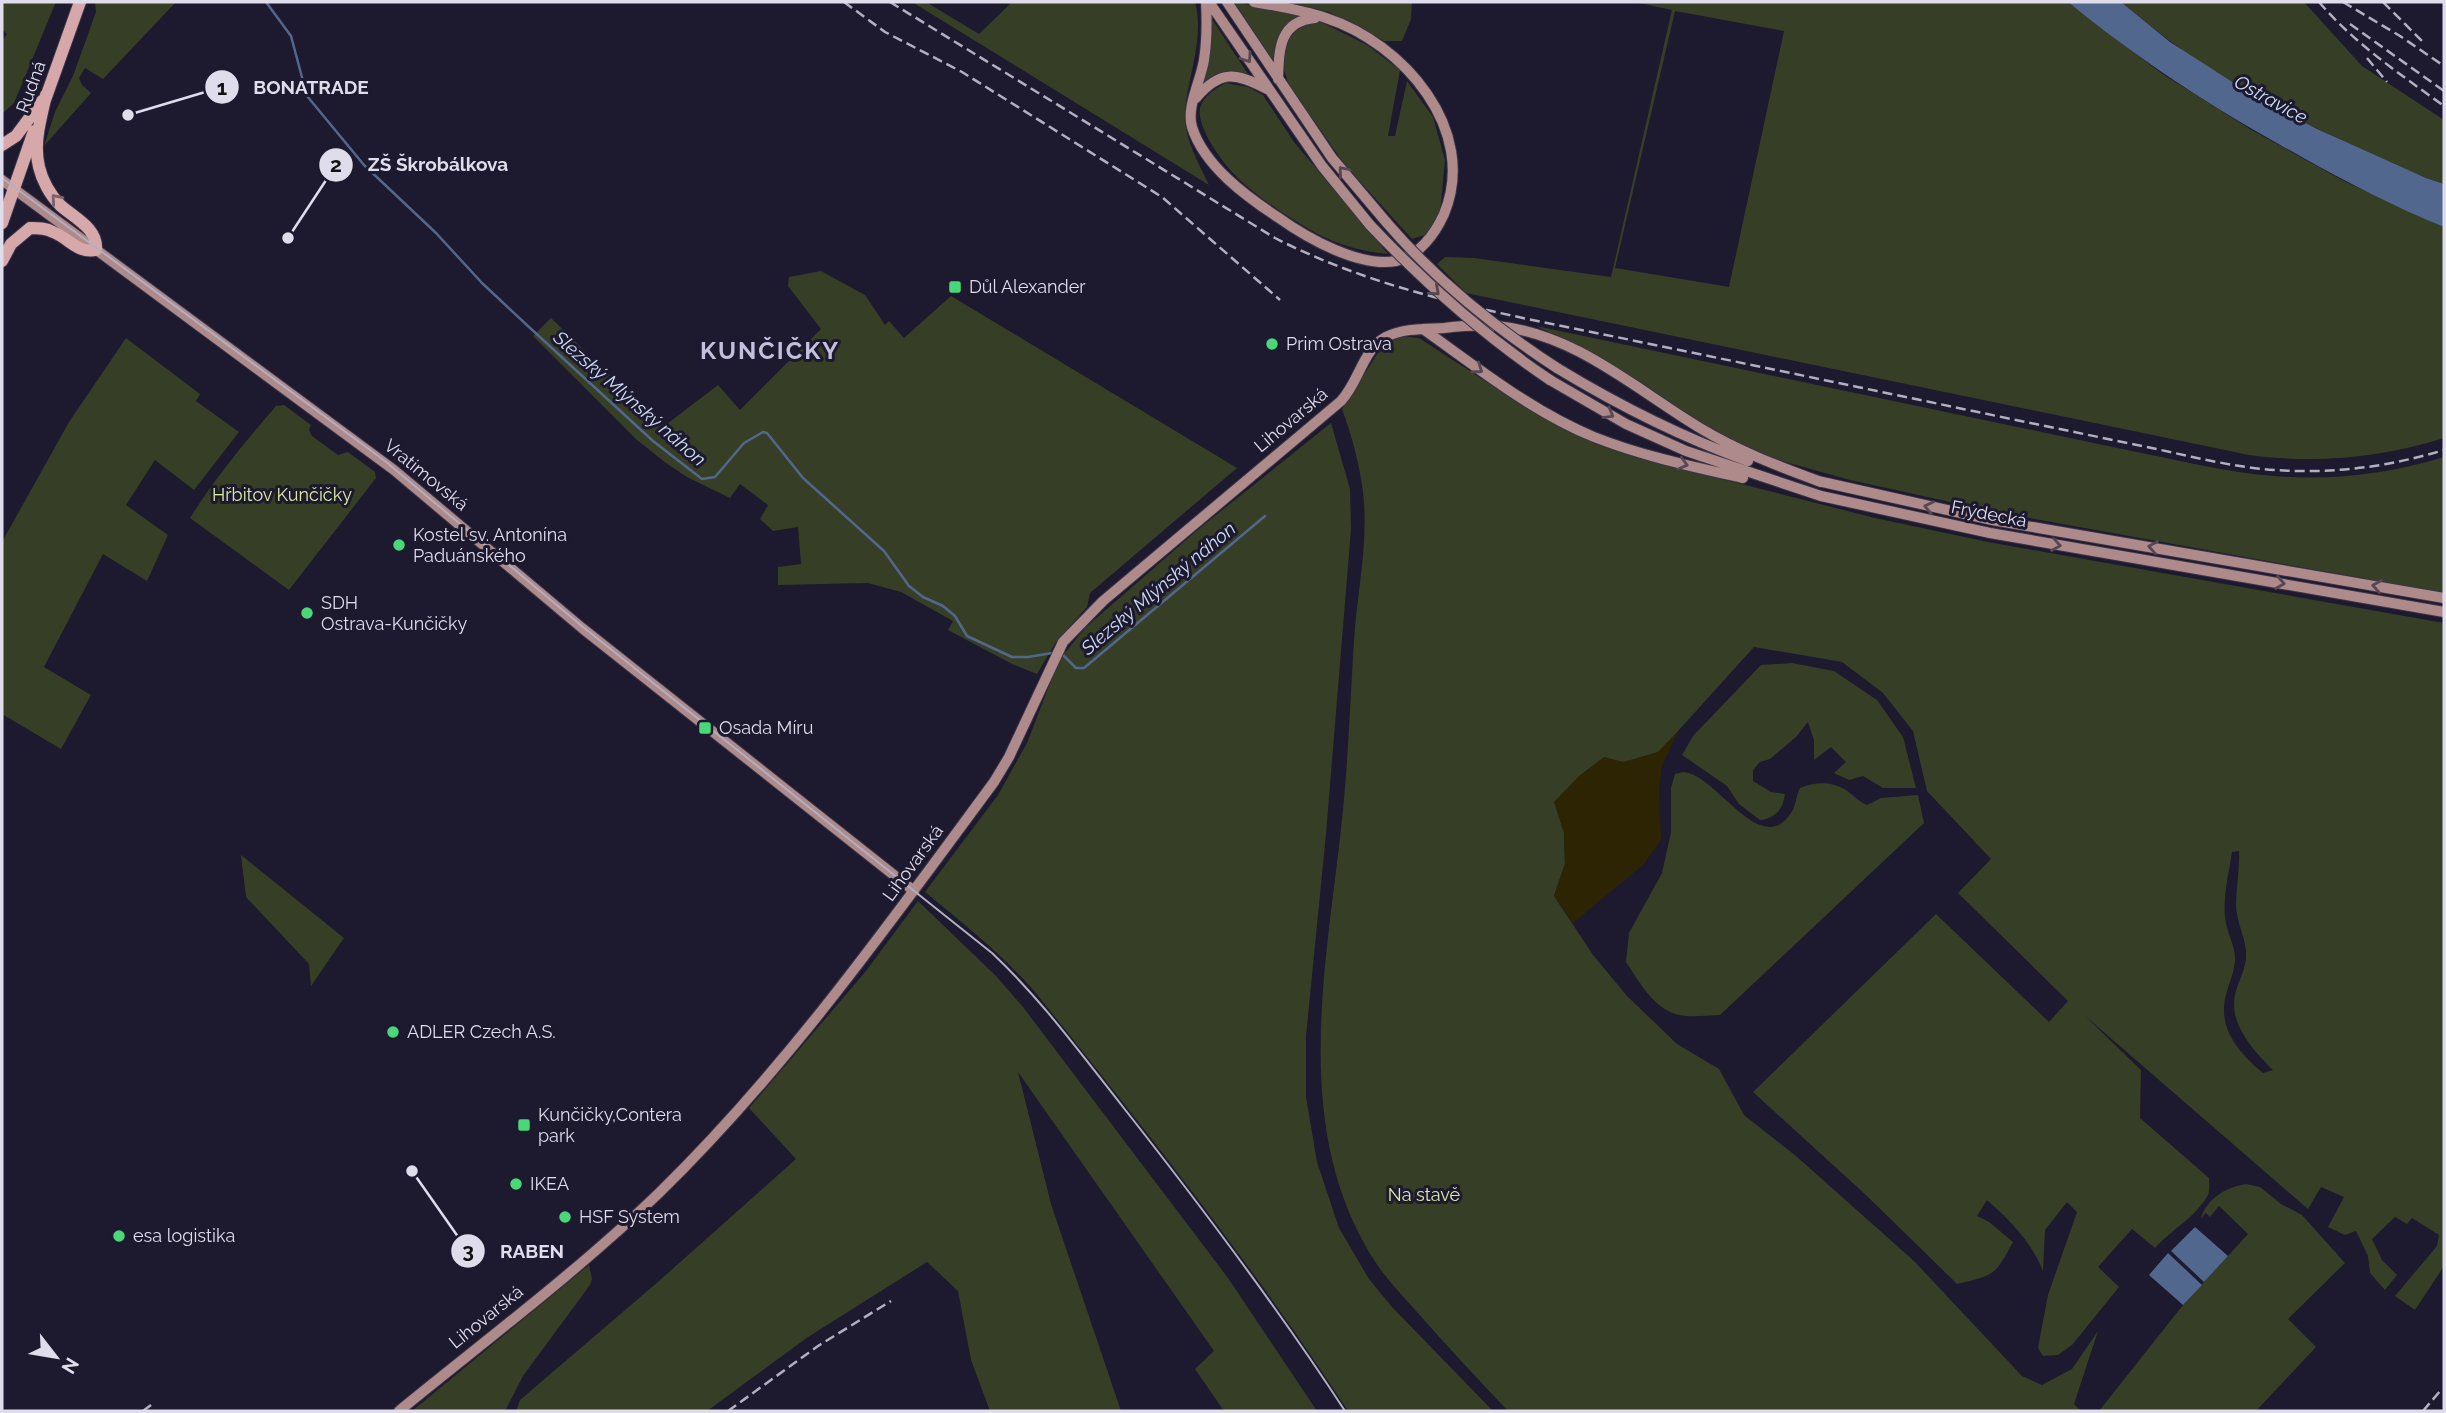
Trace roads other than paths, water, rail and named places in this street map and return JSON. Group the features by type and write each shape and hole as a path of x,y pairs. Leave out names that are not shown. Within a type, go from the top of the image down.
{"main road":[{"name":"Rudná","path":"2,223 80,2"},
{"path":"1208,2 1205,52 1194,100 1192,125 1206,154 1232,182 1276,217 1326,245 1366,259 1397,261 1412,254 1435,230 1448,200 1450,146 1434,103 1405,67 1371,42 1327,18 1254,2"},
{"name":"Frýdecká","path":"1208,2 1322,166 1370,225 1417,274 1469,321 1549,380 1626,424 1686,451 1821,496 1990,533 2444,612"},
{"name":"Frýdecká","path":"1227,2 1332,158 1387,223 1433,271 1476,310 1557,368 1610,399 1711,448 1821,482 1992,520 2444,598"},
{"path":"1278,79 1280,50 1287,31 1302,20 1327,18"},
{"path":"1194,100 1213,82 1230,75 1245,78 1268,89"},
{"path":"2,145 16,136 46,95"},
{"path":"2,261 11,244 30,228 50,230 88,252 96,250 96,239 85,224 59,204 39,169 38,137 46,95"},
{"name":"Vratimovská","path":"2,180 394,470 582,628 914,891"},
{"name":"Lihovarská","path":"399,1411 590,1255 684,1167 831,1000 999,774 1067,636 1088,614 1341,401 1356,383 1377,343 1395,333 1423,329 1495,326 1536,334 1576,349 1735,448 1821,482"},
{"path":"1423,329 1515,394 1549,415 1594,437 1690,466 1821,496"}],"water":[{"path":"2068,2 2121,2 2170,42 2251,94 2315,128 2444,184 2444,227 2353,185 2239,121 2152,65"},
{"path":"2195,1227 2228,1256 2204,1282 2171,1251"},
{"path":"2168,1253 2202,1285 2183,1305 2149,1275"}],"waterway":[{"name":"Slezský Mlýnský náhon","path":"266,2 291,36 307,96 364,165 436,233 482,283 653,441 702,479 715,477 744,443 763,432 767,433 803,478 884,551 909,586 955,616 967,636 1012,657 1052,653"},
{"name":"Slezský Mlýnský náhon","path":"1062,654 1076,668 1084,668 1265,516"}],"tram line":[{"path":"2,178 385,461 583,627 992,953 1060,1027 1181,1181 1265,1294 1345,1411"}],"railway":[{"path":"844,2 885,32 962,72 1162,197 1280,300"},
{"path":"890,2 1275,238 1319,259 1412,291 1506,314 2242,466 2296,471 2339,470 2381,465 2444,450"},
{"path":"2319,2 2363,45 2444,106"},
{"path":"2343,2 2444,66"},
{"path":"2383,2 2425,44"},
{"path":"2350,24 2444,91"},
{"path":"2367,58 2387,82"},
{"path":"728,1411 818,1346 891,1301"},
{"path":"2423,1411 2441,1390"},
{"path":"143,1411 151,1405"}],"place":[{"name":"BONATRADE","path":"128,115"},
{"name":"ZŠ Škrobálkova","path":"288,238"},
{"name":"Důl Alexander","path":"955,287"},
{"name":"Prim Ostrava","path":"1272,344"},
{"name":"Kostel sv. Antonína Paduánského","path":"399,545"},
{"name":"SDH Ostrava-Kunčičky","path":"307,613"},
{"name":"Osada Míru","path":"705,728"},
{"name":"ADLER Czech A.S.","path":"393,1032"},
{"name":"Kunčičky,Contera park","path":"524,1125"},
{"name":"RABEN","path":"412,1171"},
{"name":"IKEA","path":"516,1184"},
{"name":"HSF System","path":"565,1217"},
{"name":"esa logistika","path":"119,1236"}],"district":[{"name":"KUNČIČKY","path":"770,351"}],"water label":[{"name":"Ostravice","path":"2271,99"}],"park label":[{"name":"Hřbitov Kunčičky","path":"282,495"},
{"name":"Na stavě","path":"1424,1195"}]}
